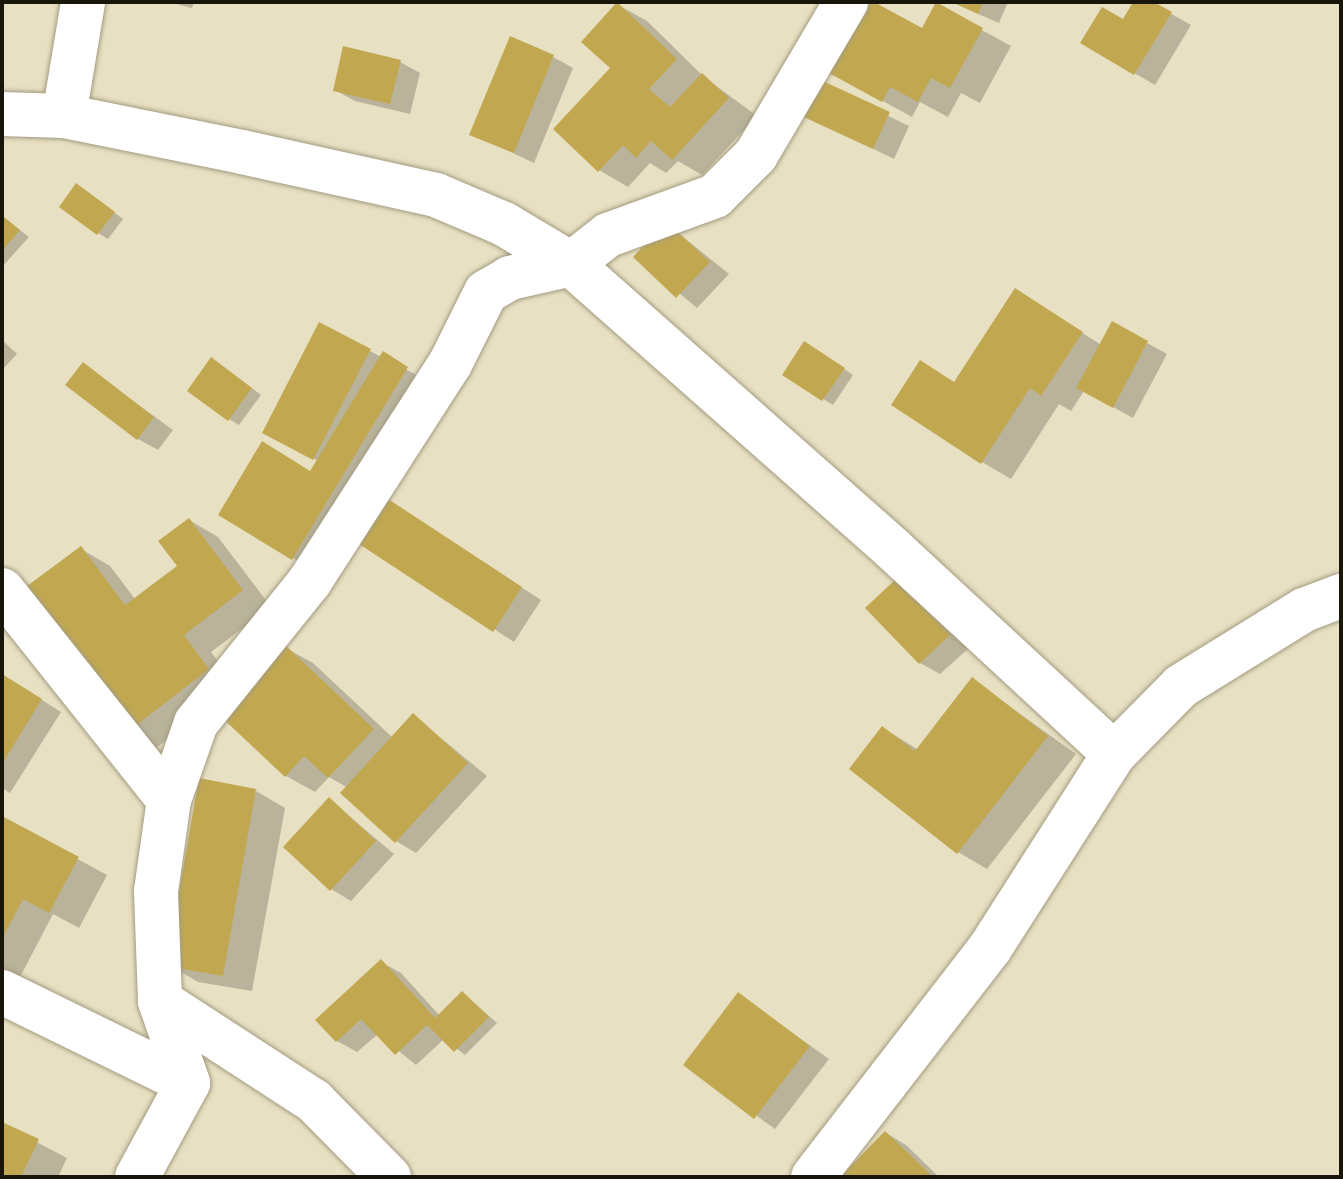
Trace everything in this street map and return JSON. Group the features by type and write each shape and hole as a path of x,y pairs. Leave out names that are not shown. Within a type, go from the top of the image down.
{"street":[{"path":"64,116 83,2"},
{"path":"137,1177 188,1083 160,1001 156,891 169,800 196,723 310,581 450,364 486,292 510,278 571,264 608,235 715,196 756,155 846,2"},
{"path":"2,114 64,116 436,195 504,224 571,264 1114,754"},
{"path":"2,590 169,800"},
{"path":"813,1177 990,948 1114,754 1181,686 1304,610 1341,596"},
{"path":"2,992 188,1083"},
{"path":"160,1001 314,1101 389,1177"}],"building":[{"path":"617,2 677,59 649,89 670,107 702,73 729,98 672,160 651,141 636,158 623,145 598,172 553,129 610,68 581,42"},
{"path":"851,2 874,2 922,28 936,2 983,28 950,88 931,78 918,102 890,87 882,102 816,66"},
{"path":"952,2 983,2 978,14"},
{"path":"1133,2 1154,2 1172,12 1134,75 1080,43 1102,7 1123,19"},
{"path":"510,36 554,55 514,153 469,135"},
{"path":"343,46 401,60 390,104 333,91"},
{"path":"812,76 890,112 873,149 795,113"},
{"path":"76,183 115,212 97,235 59,207"},
{"path":"4,217 20,230 2,251 2,219"},
{"path":"666,221 710,262 676,298 633,257"},
{"path":"1015,288 1083,332 1041,396 1030,388 981,464 891,405 920,360 954,382"},
{"path":"1112,321 1148,341 1113,408 1076,388"},
{"path":"319,322 371,349 313,460 262,433"},
{"path":"804,341 845,368 822,401 782,375"},
{"path":"383,351 408,367 292,560 218,515 262,441 310,471"},
{"path":"211,357 252,388 228,421 187,391"},
{"path":"83,362 154,417 137,440 65,385"},
{"path":"385,497 522,587 493,632 356,542"},
{"path":"189,518 243,590 184,635 209,669 122,736 15,595 81,546 125,605 177,566 158,541"},
{"path":"897,578 950,635 919,664 865,608"},
{"path":"284,644 374,729 328,778 304,756 285,777 218,714"},
{"path":"2,674 42,699 2,764"},
{"path":"972,677 1048,736 957,854 849,769 882,726 915,751"},
{"path":"413,713 468,763 395,843 340,793"},
{"path":"199,778 256,789 223,976 166,966"},
{"path":"329,797 376,841 330,891 283,847"},
{"path":"2,816 79,857 49,913 23,899 2,939"},
{"path":"381,959 435,1018 462,991 489,1017 454,1052 427,1025 395,1055 361,1019 336,1042 315,1020"},
{"path":"738,992 810,1046 754,1119 683,1065"},
{"path":"2,1122 39,1139 21,1177 2,1177"},
{"path":"885,1131 933,1177 840,1177"}]}
